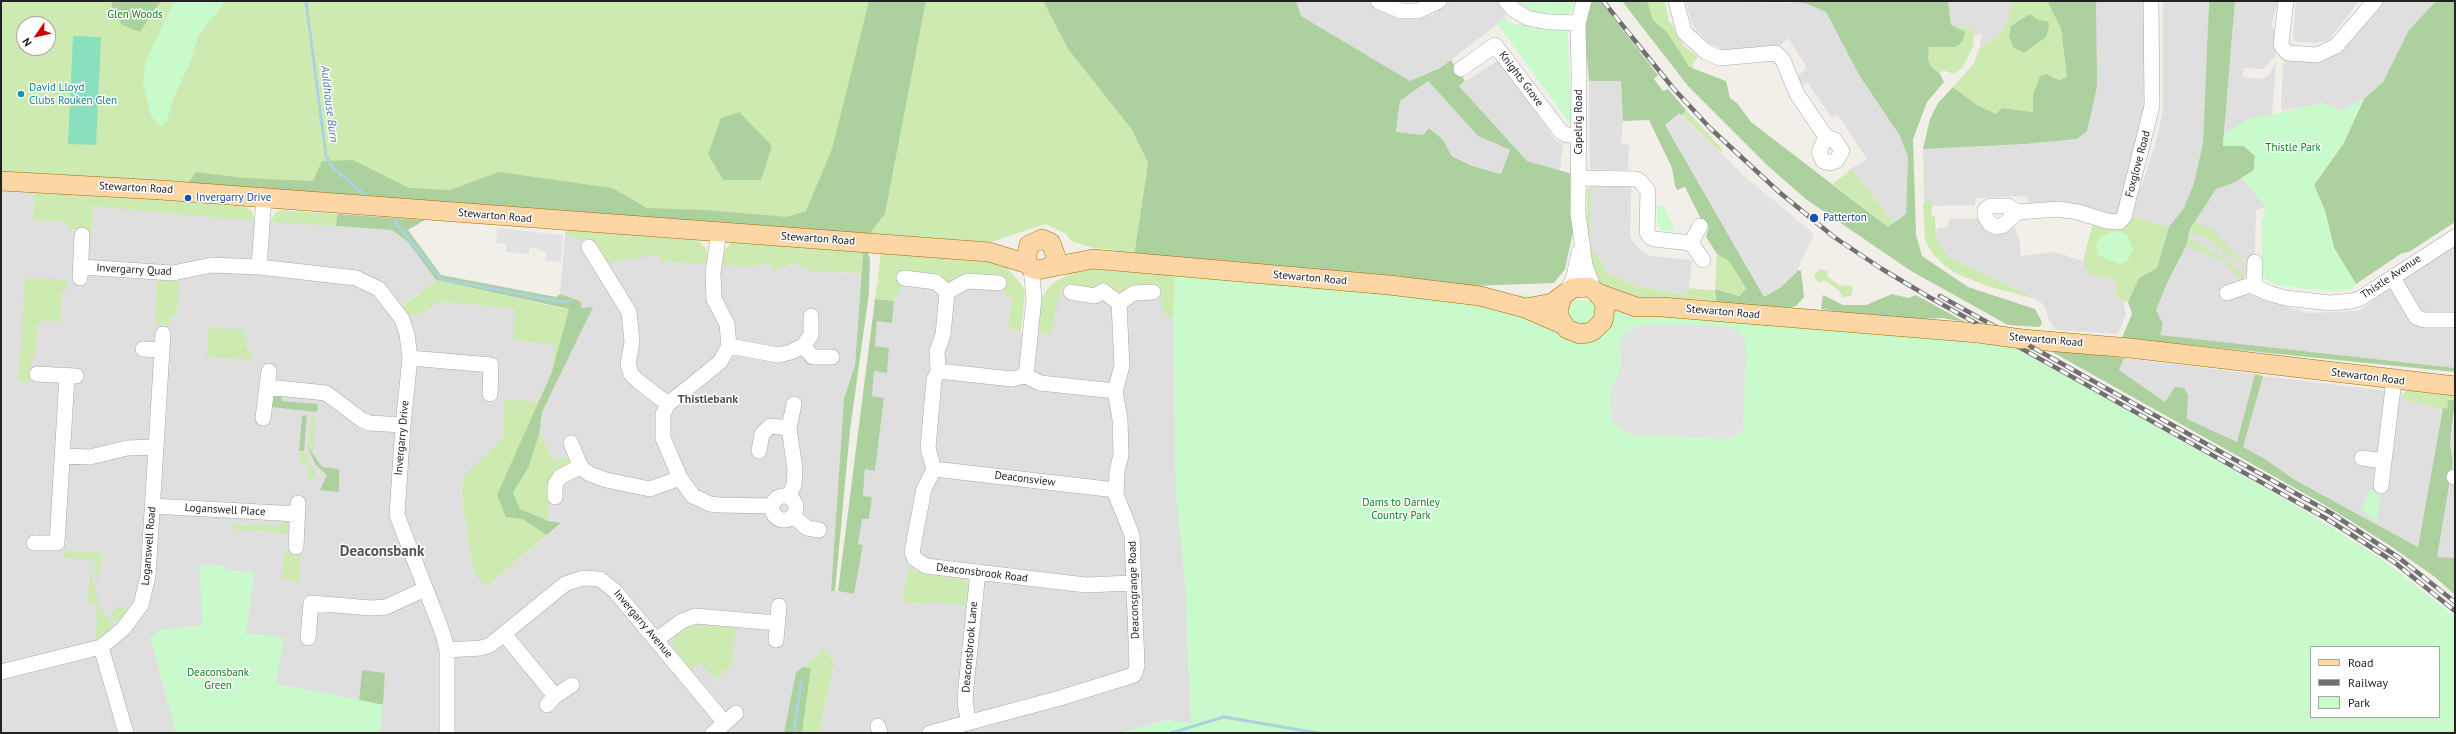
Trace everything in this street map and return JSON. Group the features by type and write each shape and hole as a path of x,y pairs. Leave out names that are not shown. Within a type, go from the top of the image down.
{"main road":[{"name":"Stewarton Road","path":"1,181 264,197 990,252 1039,266 1093,259 1389,285 1480,296 1525,308 1562,324 1567,329 1580,334 1593,331 1603,321 1636,307"},
{"name":"Stewarton Road","path":"990,252 1042,242 1093,259"},
{"path":"1042,242 1056,256 1039,266 1026,254 1042,242"},
{"name":"Stewarton Road","path":"1525,308 1552,302 1580,286 1636,307 1978,333 2022,339 2130,348 2455,386"},
{"path":"1597,292 1605,308 1603,321"},
{"path":"1562,324 1558,310 1564,294"}],"street":[{"path":"1378,1 1402,11 1418,11 1439,1"},
{"path":"1506,1 1514,10 1528,18 1548,22 1578,23"},
{"name":"Capelrig Road","path":"1584,1 1578,23 1578,213 1580,244 1585,265 1597,292"},
{"path":"1676,1 1684,32 1706,52 1720,58 1776,53 1783,60 1796,94 1826,137 1835,140 1846,157 1830,163 1823,160 1819,152 1826,137"},
{"name":"Foxglove Road","path":"2018,212 2058,209 2078,212 2107,222 2119,222 2124,217 2152,106 2151,1"},
{"path":"2286,1 2281,44 2283,48 2288,53 2317,55 2336,46 2375,1"},
{"name":"Knights Grove","path":"1461,69 1495,44 1561,132 1567,135 1579,135"},
{"path":"1579,178 1635,179 1640,181 1648,191 1647,232 1650,237 1654,239 1691,243 1703,260"},
{"path":"259,267 264,197"},
{"path":"1691,243 1700,226"},
{"path":"719,231 713,273 714,299 727,324 729,346 720,362 668,404 663,414 663,438 680,478 693,496 710,504 771,506"},
{"name":"Invergarry Quad","path":"82,235 81,272 173,273 212,265 259,267"},
{"name":"Thistle Avenue","path":"2254,286 2271,294 2286,298 2330,303 2352,301 2361,298 2393,278 2455,236"},
{"name":"Capelrig Road","path":"1564,294 1575,276 1580,244"},
{"path":"589,247 629,312 632,342 628,364 631,374 668,404"},
{"path":"2227,292 2250,285 2254,286 2255,262"},
{"path":"1026,376 1034,298 1039,266"},
{"name":"Invergarry Drive","path":"259,267 344,275 368,282 379,289 402,319 407,334 410,358 403,425 397,515 443,634 447,650 447,733"},
{"path":"904,278 936,282 947,292"},
{"path":"2393,278 2416,317 2424,320 2455,320"},
{"path":"947,292 967,281 998,283"},
{"path":"1071,292 1095,296 1103,291 1119,303 1134,293 1153,292"},
{"path":"934,468 928,448 934,380 938,371 937,351 942,335 947,292"},
{"name":"Deaconsgrange Road","path":"930,733 1120,681 1134,675 1137,666 1132,535 1116,490 1117,471 1121,455 1120,419 1115,391 1122,366 1119,303"},
{"path":"729,346 778,355 791,352 803,346 811,335 811,316"},
{"name":"Loganswell Road","path":"1,672 101,647 123,629 141,605 148,576 163,334"},
{"path":"803,346 812,357 832,357"},
{"path":"143,349 162,350"},
{"path":"410,358 492,359 490,394"},
{"path":"263,418 269,371"},
{"path":"938,371 1012,379 1026,376 1040,383 1115,391"},
{"path":"34,543 57,543 62,456 71,376 37,374"},
{"path":"2381,486 2394,380"},
{"path":"267,387 326,393 362,420 403,425"},
{"path":"789,496 794,485 795,469 789,428 794,404"},
{"path":"759,451 762,434 770,426 789,428"},
{"path":"571,443 581,466 590,474 639,488 650,489 680,478"},
{"path":"62,456 90,457 127,448 155,447"},
{"path":"2362,458 2383,461"},
{"path":"555,497 557,481 581,466"},
{"name":"Deaconsview","path":"934,468 1116,490"},
{"name":"Deaconsbrook Road","path":"934,468 924,489 912,552 915,559 926,566 1086,585 1133,583"},
{"path":"771,506 778,497 789,496"},
{"path":"771,506 773,514 780,520 789,519 793,516 796,505 789,496"},
{"name":"Loganswell Place","path":"152,506 298,509 296,547"},
{"path":"793,516 807,528 819,530"},
{"name":"Deaconsbrook Lane","path":"970,723 965,703 978,572"},
{"name":"Invergarry Avenue","path":"447,650 481,648 490,645 505,635 566,584 574,579 592,577 607,582 615,590 656,640 730,718 713,733"},
{"path":"308,638 311,596 371,608 386,607 425,589"},
{"path":"776,640 779,606"},
{"path":"656,640 682,621 695,616 777,623"},
{"path":"505,635 551,700 572,685"},
{"path":"101,647 126,733"}],"shaded area":[{"path":"1296,1 1369,1 1380,11 1400,19 1418,19 1432,15 1451,1 1497,1 1505,11 1506,18 1440,68 1410,81 1301,16"},
{"path":"1686,1 1804,3 1826,12 1859,75 1900,136 1908,157 1906,215 1895,223 1851,169 1867,159 1838,115 1832,118 1807,82 1802,86 1796,78 1807,68 1788,38 1779,47 1726,51 1709,43 1696,30 1691,22"},
{"path":"1948,1 2012,1 2013,4 2009,18 1998,36 1979,49 1982,34 1974,35 1971,29 1951,25"},
{"path":"2096,1 2145,1 2145,111 2118,216 2063,202 2028,203 2027,196 1975,198 1975,205 1933,206 1933,201 1924,201 1923,149 2025,144 2077,139 2095,36"},
{"path":"2163,1 2209,1 2203,143 2194,183 2184,208 2169,227 2127,215 2134,188 2141,188 2157,138 2163,110"},
{"path":"2235,1 2278,1 2271,26 2275,32 2273,44 2278,52 2264,69 2244,68 2242,77 2260,79 2268,76 2276,62 2272,115 2249,119 2224,134"},
{"path":"2296,1 2359,1 2329,40 2316,43 2296,42 2293,38"},
{"path":"2381,1 2436,1 2409,30 2383,82 2364,99 2341,111 2324,103 2281,111 2283,64 2286,60 2318,61"},
{"path":"1500,59 1555,140 1563,144 1560,171 1527,161 1459,86"},
{"path":"1428,81 1478,136 1510,150 1501,174 1472,166 1452,155 1443,140 1429,128 1423,135 1396,132 1400,101"},
{"path":"1589,81 1621,81 1623,121 1621,144 1629,145 1628,170 1590,169"},
{"path":"1679,113 1742,174 1814,234 1796,273 1780,288 1764,297 1665,125"},
{"path":"2242,178 2266,207 2256,210 2255,253 2241,285 2263,299 2308,313 2359,311 2407,276 2455,245 2455,368 2160,335 2156,310 2195,221 2216,189"},
{"path":"1591,186 1631,187 1630,236 1633,242 1641,251 1650,256 1692,260 1688,295 1636,286 1607,273 1590,244"},
{"path":"1,191 34,193 33,220 68,222 72,231 84,231 92,236 93,206 392,230 408,242 436,280 403,305 427,311 439,301 516,309 514,340 556,345 552,372 541,402 505,399 503,438 464,476 461,492 474,574 487,586 561,524 548,521 551,479 568,455 554,461 548,453 539,434 542,412 592,307 582,308 580,301 560,294 565,235 647,255 659,254 661,261 755,267 761,264 770,264 773,270 797,263 808,271 861,273 855,365 844,398 831,590 854,594 863,545 858,544 862,519 869,519 872,497 863,496 866,469 875,471 884,398 872,396 874,371 887,373 889,348 875,346 877,321 892,323 894,297 901,279 933,274 1003,280 1012,299 1008,323 1011,329 1018,332 1050,334 1060,290 1068,287 1133,290 1162,286 1162,314 1167,313 1173,320 1176,490 1185,580 1191,724 1167,720 1119,733 819,733 834,664 824,649 796,672 784,733 380,733 385,673 362,670 359,700 275,684 246,633 254,572 226,571 225,566 200,565 202,625 159,630 151,638 176,733 1,733"},
{"path":"1949,219 1978,219 1986,231 1997,235 2005,233 2014,226 2020,242 2021,256 2054,252 2083,261 2088,274 2114,279 2118,300 2123,301 2126,314 2118,334 2058,330 2051,324 2043,304 2036,299 1947,256 1936,238 1937,228 1948,227"},
{"path":"497,228 563,235 561,262 545,261 546,253 535,248 529,248 529,254 506,252 506,244 496,243"},
{"path":"1640,325 1719,325 1738,331 1745,341 1746,354 1743,431 1730,439 1632,435 1623,431 1610,417 1612,384 1618,376 1621,364 1620,343 1627,331"},
{"path":"2124,358 2255,374 2237,443 2187,419 2188,395 2165,402 2119,370"},
{"path":"2263,376 2404,393 2403,399 2443,408 2418,547 2295,480 2265,459 2242,447"},
{"path":"2455,412 2455,558 2436,557 2453,462 2450,444"}],"green space":[{"path":"1,1 902,1 838,235 181,183 1,172"},
{"name":"Glen Woods","path":"111,1 161,1 140,32 122,25 114,13"},
{"path":"174,1 226,1 198,36 191,60 173,100 167,121 161,126 151,116 143,83 145,64"},
{"path":"869,1 926,1 885,214 866,238 188,183 196,172 243,178 313,181 322,161 353,160 409,188 450,190 499,172 612,188 647,208 706,210 787,217 806,211 832,149"},
{"path":"926,1 1043,1 1068,49 1132,130 1148,163 1134,256 1114,250 1093,248 1071,241 1065,233 1045,224 991,242 869,234 885,214"},
{"path":"1043,1 1296,1 1301,16 1410,81 1440,68 1451,60 1465,81 1459,86 1527,161 1576,175 1574,227 1565,269 1554,283 1469,286 1134,256 1148,163 1132,130 1068,49","holes":["1428,81 1478,136 1510,150 1501,174 1472,166 1452,156 1443,140 1429,128 1423,135 1396,132 1400,101"]},
{"path":"1517,1 1575,1 1569,15 1536,13"},
{"path":"1591,1 1600,1 1658,75 1654,79 1663,91 1668,89 1686,110 1682,115 1678,114 1780,288 1797,270 1801,271 1804,297 1796,306 1785,308 1717,304 1715,289 1739,296 1746,289 1729,261 1717,254 1706,237 1709,226 1703,223 1685,187 1677,190 1672,168 1649,120 1623,121 1621,81 1589,81 1584,24"},
{"path":"1622,1 1647,1 1653,20 1668,33 1689,67 1726,81 1730,98 1737,103 1751,122 1888,227 1906,214 1908,157 1900,136 1859,75 1826,12 1804,3 1774,1 1948,1 1951,25 1965,32 1962,42 1956,47 1929,47 1928,59 1931,67 1940,74 1944,82 1927,102 1913,139 1916,235 1922,256 1968,287 2035,309 2042,322 2040,327 2008,325 1911,271 1807,200 1768,166 1688,86"},
{"path":"1647,1 1665,1 1669,22 1672,24 1684,46 1698,57 1692,64 1694,69 1689,68 1668,33 1653,20"},
{"path":"2012,1 2047,1 2053,9 2061,28 2067,77 2059,80 2046,74 2033,95 2033,112 2003,108 1996,114 1977,105 1953,87 1974,63 1979,49 1998,36 2009,18"},
{"path":"2047,1 2096,1 2097,87 2087,131 2077,139 2025,144 1923,149 1930,119 1938,103 1953,87 1977,105 1996,114 2002,108 2033,112 2033,95 2040,76 2046,74 2059,80 2067,77 2061,28"},
{"path":"2209,1 2235,1 2223,145 2244,146 2255,156 2254,170 2235,182 2216,189 2190,229 2186,246 2169,279 2156,310 2163,324 2160,335 2455,368 2455,372 2122,338 2132,314 2128,302 2139,278 2157,268 2169,227 2184,208 2194,183 2203,143"},
{"path":"2436,1 2455,1 2455,222 2409,252 2402,253 2356,284 2334,248 2325,211 2314,185 2343,144 2364,99 2383,82 2409,30"},
{"path":"2030,14 2038,20 2047,21 2049,26 2046,37 2024,53 2013,47 2009,36 2011,26"},
{"path":"1506,18 1515,25 1522,24 1533,28 1563,30 1568,35 1571,125 1497,23"},
{"path":"1951,25 1971,29 1974,35 1973,46 1963,67 1954,74 1942,70 1940,74 1931,67 1928,59 1929,47 1956,47"},
{"path":"73,36 101,37 96,145 68,144"},
{"name":"Thistle Park","path":"2364,99 2343,144 2314,185 2325,211 2334,248 2356,284 2351,289 2338,291 2305,289 2277,285 2262,277 2262,221 2266,207 2242,178 2254,170 2255,156 2244,146 2223,146 2224,134 2249,119 2324,103 2341,111"},
{"path":"1686,110 1723,150 1721,153 1682,115"},
{"path":"739,112 772,146 761,180 723,180 708,154 721,118"},
{"path":"1851,169 1895,223 1888,227 1833,184"},
{"path":"1591,186 1590,244 1607,273 1636,286 1687,295 1689,288 1716,291 1717,304 1627,297 1598,282 1595,276 1587,241 1587,190"},
{"path":"34,193 133,197 245,207 252,211 254,221 93,206 92,237 87,236 84,231 68,229 68,222 33,220"},
{"path":"1924,201 1933,201 1931,216 1935,216 1936,238 1947,256 2036,299 1990,287 1959,275 1945,266 1932,253 1925,240"},
{"path":"1660,205 1664,206 1675,229 1671,231 1662,231 1657,224 1657,207"},
{"path":"280,210 337,214 336,226 271,222 274,214"},
{"path":"337,214 425,220 408,230 441,275 556,297 560,294 580,301 582,308 593,307 542,412 539,434 529,466 513,493 520,509 548,521 561,523 547,535 522,519 506,517 497,495 552,372 569,309 436,280 408,242 392,230 336,226"},
{"path":"2127,215 2169,227 2157,268 2139,278 2128,302 2118,300 2114,279 2088,274 2083,261 2094,219 2123,229"},
{"path":"2195,221 2213,229 2248,270 2206,237 2189,232"},
{"path":"566,230 698,240 707,250 707,264 661,261 658,254 605,264 595,243 565,235"},
{"path":"2115,231 2126,234 2134,251 2130,254 2129,259 2120,264 2099,256 2096,246 2100,237"},
{"path":"2188,237 2223,258 2246,277 2240,279 2223,261 2186,246"},
{"path":"732,242 863,252 861,273 808,271 797,263 773,270 770,264 761,264 755,267 721,265 723,252"},
{"path":"863,252 868,253 870,259 869,293 850,430 835,591 831,591 844,398 855,365"},
{"path":"881,253 1003,263 1022,285 1025,292 1021,332 1011,329 1008,324 1012,299 1003,294 1005,284 949,284 901,279 899,294 894,297 894,301 875,299"},
{"path":"1717,254 1729,261 1746,290 1740,296 1715,289"},
{"name":"Dams to Darnley Country Park","path":"1175,266 1993,335 2300,508 2386,562 2455,617 2455,733 1119,733 1168,720 1191,723 1185,580 1176,490 1173,320"},
{"path":"1079,268 1175,275 1173,320 1167,313 1162,314 1161,286 1133,290 1119,296 1101,289 1068,287 1060,290 1052,332 1050,334 1038,333 1041,298 1052,284"},
{"path":"1820,269 1827,271 1828,277 1841,286 1851,285 1853,291 1851,296 1843,297 1839,291 1826,281 1818,282 1814,275"},
{"path":"25,278 66,280 68,283 67,290 62,290 60,322 41,321 37,325 36,357 32,356 30,382 18,381"},
{"path":"179,279 177,315 171,315 170,325 155,324 157,280"},
{"path":"436,280 565,309 582,308 578,335 542,412 540,434 554,461 571,455 571,465 551,479 548,521 561,523 487,586 474,574 461,492 464,476 503,438 504,399 541,402 552,372 555,345 513,340 515,309 439,301 427,311 410,317 403,306"},
{"path":"1892,294 1908,298 1916,295 1965,322 1942,318 1897,320 1821,309 1823,295 1843,305 1866,305"},
{"path":"875,299 894,301 892,323 877,321 875,346 889,348 887,373 874,371 872,396 884,398 875,471 865,469 863,496 872,497 869,519 862,519 858,544 863,545 854,594 838,591"},
{"path":"207,328 245,330 246,346 254,359 207,357"},
{"path":"2047,349 2124,358 2119,370 2165,402 2175,387 2184,388 2188,395 2187,419 2237,442 2255,374 2263,376 2243,447 2265,459 2295,480 2418,547 2443,408 2447,409 2448,400 2455,400 2450,444 2453,462 2437,557 2455,558 2455,595 2435,577 2389,545 2325,505"},
{"path":"2410,389 2455,396 2455,400 2448,401 2447,410 2402,399 2404,393"},
{"path":"281,393 282,401 318,404 317,412 271,407 272,398 276,394"},
{"path":"307,415 304,451 299,451 302,416"},
{"path":"311,415 315,416 313,453 308,447"},
{"path":"308,447 322,467 339,469 339,492 320,490 327,475 315,464"},
{"path":"300,451 304,451 315,473 312,481 308,481 308,465 300,464"},
{"path":"2371,489 2381,489 2377,522 2361,508"},
{"path":"282,518 289,524 289,534 232,529 232,524 282,526"},
{"path":"64,551 102,553 99,583 94,561 64,557"},
{"path":"284,551 301,552 299,584 294,581 282,579"},
{"path":"90,563 99,607 114,626 96,639 97,604 88,604"},
{"name":"Deaconsbank Green","path":"200,565 225,566 226,571 254,572 246,633 284,638 276,684 383,705 380,733 176,733 151,638 159,630 202,625"},
{"path":"909,567 916,572 967,580 966,606 934,602 925,605 903,601"},
{"path":"116,606 129,608 117,624 111,618"},
{"path":"694,625 735,627 732,666 715,679 700,663 691,670 672,645 675,636"},
{"path":"824,649 834,664 819,733 802,733 811,668 803,667"},
{"path":"803,667 811,668 802,733 784,733 796,672"},
{"path":"362,670 385,673 383,705 359,700"}],"waterway":[{"name":"Auldhouse Burn","path":"306,1 326,156 332,167 364,194"},
{"name":"Auldhouse Burn","path":"394,220 441,279 563,302 571,301"},
{"path":"794,733 801,682"},
{"path":"1171,733 1224,717 1318,733"}],"railway":[{"path":"1603,1 1673,88 1710,128 1779,192 1834,237 1882,269 1929,297 2327,519 2394,562 2455,611"},
{"path":"1940,296 2331,513 2398,557 2455,602"}],"place":[{"name":"David Lloyd Clubs Rouken Glen","path":"21,94"},
{"name":"Invergarry Drive","path":"188,198"},
{"name":"Patterton","path":"1814,218"}],"district":[{"name":"Thistlebank","path":"708,400"},
{"name":"Deaconsbank","path":"382,552"}]}
